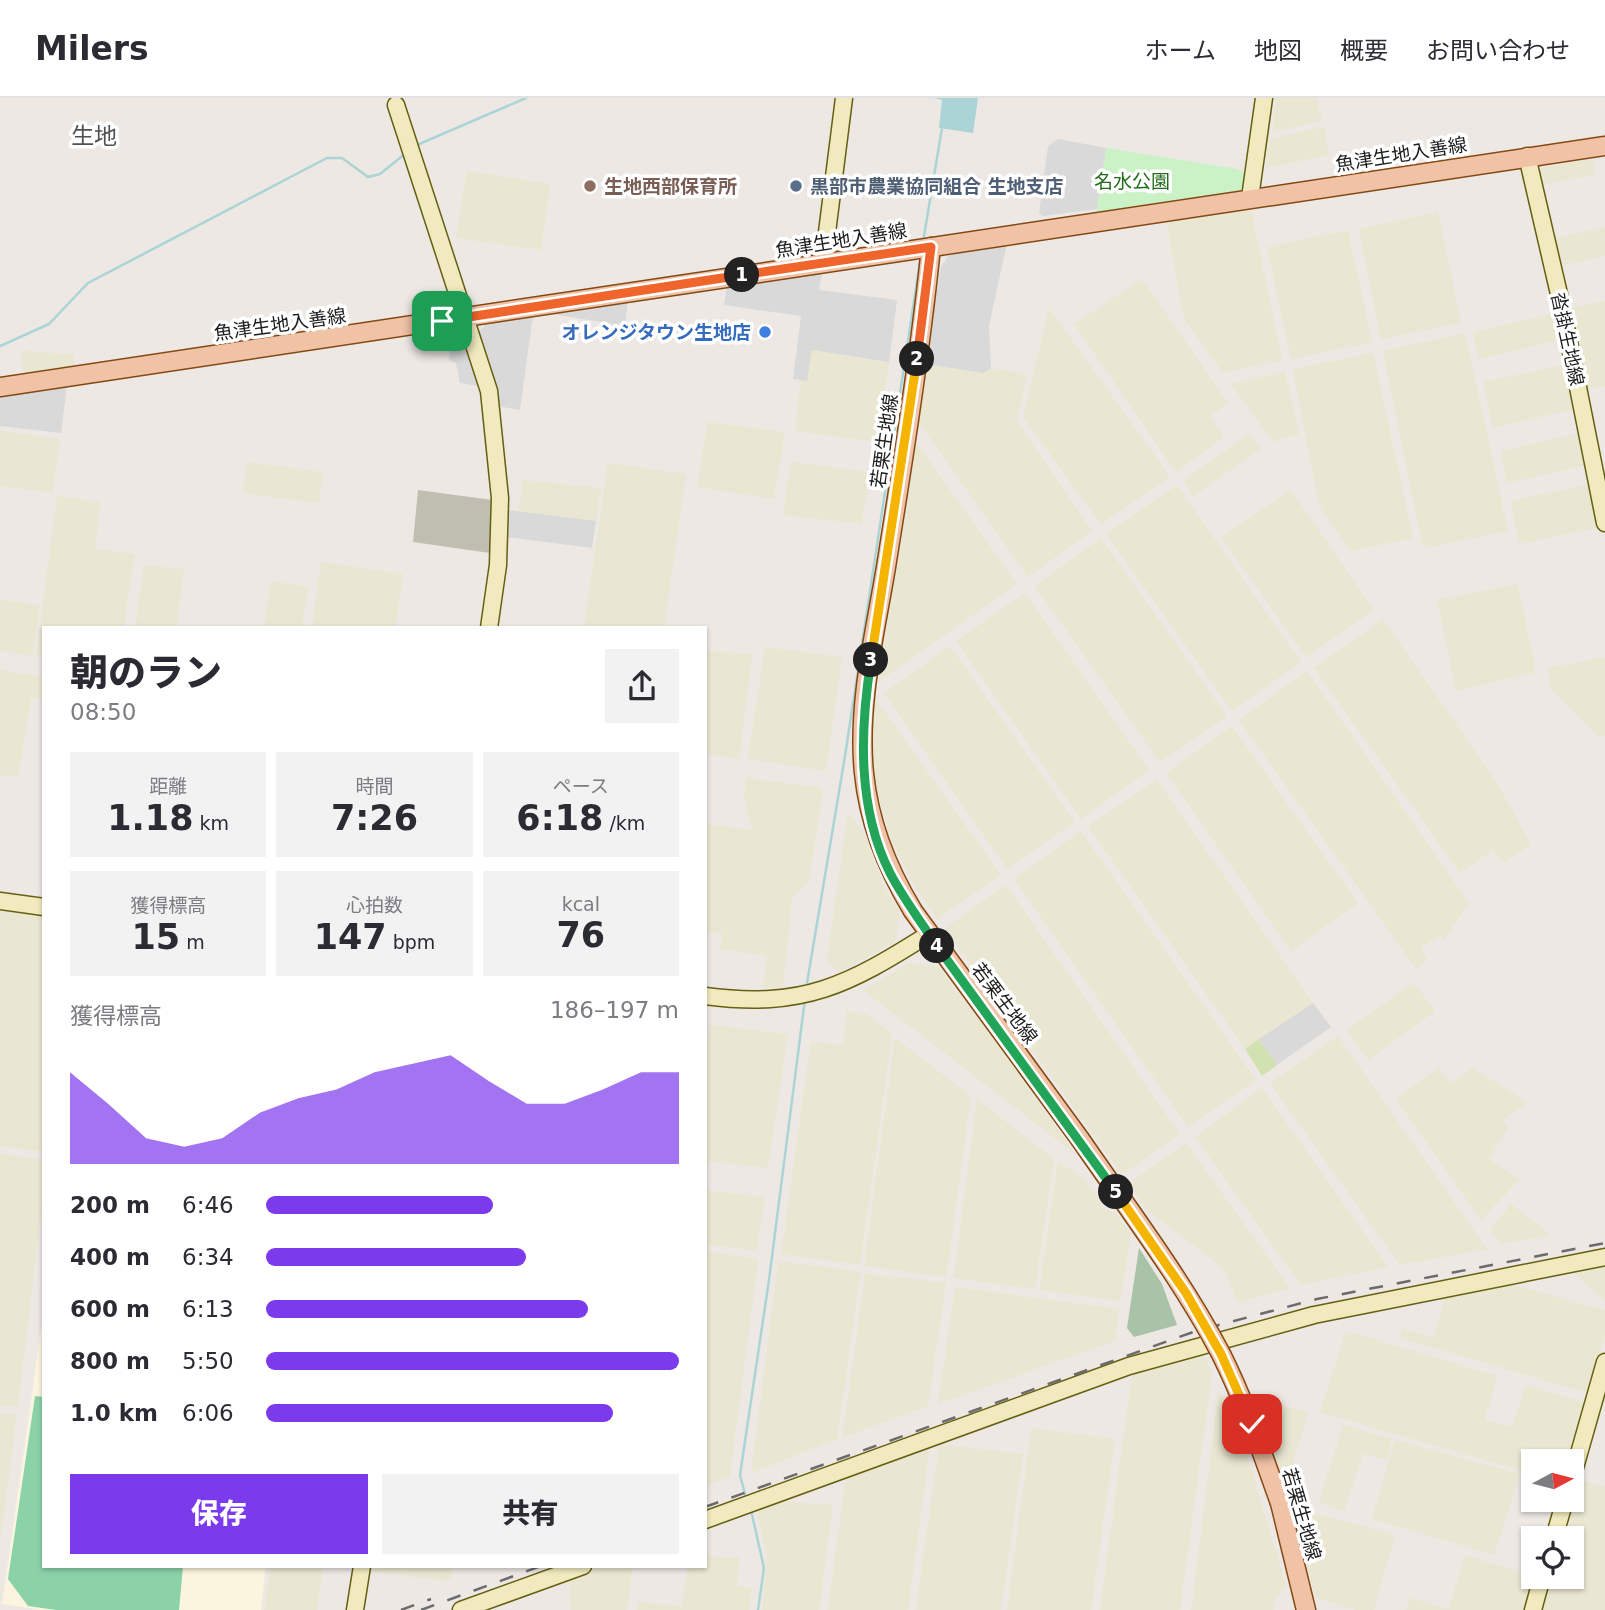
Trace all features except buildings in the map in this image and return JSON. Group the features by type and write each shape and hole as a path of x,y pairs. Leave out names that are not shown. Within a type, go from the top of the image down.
{"main road":[{"name":"魚津生地入善線","path":"0,387 1605,146"},
{"name":"若栗生地線","path":"931,247 908,429 866,692 862,745 868,801 889,871 929,934 1080,1139 1186,1293 1221,1354 1252,1424 1280,1503 1306,1610"}],"street":[{"path":"823,264 844,98"},
{"path":"1250,198 1264,98"},
{"path":"396,105 489,391 500,498 498,565 489,626"},
{"name":"沓掛生地線","path":"1527,156 1562,307 1605,523"},
{"path":"0,901 42,907"},
{"path":"707,996 747,1002 797,998 834,988 855,979 929,934"},
{"path":"707,1519 1129,1366 1314,1315 1605,1257"},
{"path":"1580,1449 1605,1362"},
{"path":"355,1610 362,1568"},
{"path":"461,1610 577,1568"},
{"path":"1533,1610 1539,1589"}],"shaded area":[{"path":"1276,98 1317,98 1322,120 1272,132"},
{"path":"1324,127 1329,155 1266,168 1269,139"},
{"path":"1058,139 1106,148 1097,209 1043,216 1039,213 1048,146"},
{"path":"1592,159 1596,174 1542,185 1539,172 1543,167"},
{"path":"467,171 550,184 541,250 456,238"},
{"path":"1250,204 1282,360 1223,373 1184,319 1166,217"},
{"path":"1438,212 1461,323 1381,339 1359,229"},
{"path":"1605,227 1605,256 1558,266 1552,239"},
{"path":"1348,230 1372,342 1291,359 1267,247"},
{"path":"1007,243 989,326 991,368 984,373 925,364 941,267 949,255"},
{"path":"822,273 819,290 897,300 889,362 812,350 807,381 793,379 801,316 724,305 727,287 734,284"},
{"path":"1142,279 1228,403 1210,416 1224,437 1176,472 1074,324"},
{"path":"628,299 625,326 540,312"},
{"path":"1605,301 1605,386 1584,390 1567,309"},
{"path":"1049,308 1170,477 1101,524 1023,417"},
{"path":"1553,314 1560,340 1479,359 1473,332"},
{"path":"533,315 520,410 497,406 478,334 487,322"},
{"path":"452,330 464,335 478,386 460,383 456,363 449,360"},
{"path":"1465,333 1508,531 1423,548 1383,351"},
{"path":"21,350 74,355 74,368 23,375"},
{"path":"811,350 889,362 877,442 795,431 801,380 807,380"},
{"path":"1373,353 1413,538 1350,551 1319,506 1293,369"},
{"path":"925,364 984,373 991,368 1027,374 1017,421 1092,531 1028,577 918,421"},
{"path":"1565,365 1574,409 1493,428 1483,382"},
{"path":"1285,371 1299,434 1273,442 1231,384"},
{"path":"67,384 61,433 0,426 0,394"},
{"path":"708,422 785,432 774,499 697,487"},
{"path":"0,431 60,439 53,493 0,486"},
{"path":"1250,433 1261,449 1193,496 1184,480"},
{"path":"1580,433 1586,465 1507,483 1501,451"},
{"path":"916,442 1017,584 878,682"},
{"path":"247,462 323,472 319,503 243,493"},
{"path":"791,462 870,472 862,524 783,515"},
{"path":"608,463 686,474 664,626 584,626"},
{"path":"523,480 601,488 596,521 518,511"},
{"path":"1590,484 1599,527 1519,544 1511,501"},
{"path":"1177,485 1301,662 1232,711 1106,534"},
{"path":"418,490 492,500 490,553 413,542"},
{"path":"1291,490 1374,610 1306,657 1221,537"},
{"path":"57,496 100,502 95,549 134,554 124,626 42,626 42,657 36,656"},
{"path":"507,510 596,521 592,548 506,537"},
{"path":"1101,538 1227,716 1160,762 1035,586"},
{"path":"321,562 403,574 395,626 312,626"},
{"path":"144,565 184,569 176,626 135,626"},
{"path":"271,581 308,587 302,626 264,626"},
{"path":"1518,584 1536,672 1456,691 1437,600"},
{"path":"1025,593 1149,770 1081,819 956,641"},
{"path":"0,600 40,605 33,656 0,651"},
{"path":"1383,619 1496,781 1531,844 1504,863 1493,850 1460,873 1314,668"},
{"path":"950,646 1075,822 1007,869 884,693"},
{"path":"765,647 842,657 826,771 748,759"},
{"path":"707,650 752,655 739,759 707,754"},
{"path":"1605,657 1605,735 1600,738 1551,690 1548,668"},
{"path":"0,670 42,677 42,699 31,698 18,777 0,775"},
{"path":"1307,671 1469,903 1444,940 1441,936 1420,947 1427,960 1416,969 1239,720"},
{"path":"875,698 1001,875 937,919 916,888 891,840 876,786 872,741"},
{"path":"1232,726 1358,903 1291,951 1166,773"},
{"path":"746,778 823,788 809,880 792,899 783,988 763,987 767,956 720,949 722,933 707,931 707,824 752,830 744,797"},
{"path":"1157,780 1313,1003 1245,1049 1088,826"},
{"path":"848,813 866,836 884,886 900,913 895,942 839,972 827,960"},
{"path":"1081,831 1256,1080 1188,1127 1014,879"},
{"path":"1006,885 1180,1134 1122,1175 945,928"},
{"path":"0,910 42,916 42,1152 0,1146"},
{"path":"909,963 938,966 1015,1067 1075,1154 863,990"},
{"path":"1411,984 1418,988 1435,1011 1368,1060 1347,1030"},
{"path":"1313,1003 1331,1027 1277,1065 1259,1039"},
{"path":"847,1011 867,1014 892,1034 860,1265 781,1254 811,1042 843,1045"},
{"path":"710,1025 788,1034 768,1168 707,1161 707,1047"},
{"path":"1338,1036 1487,1249 1400,1265 1270,1083"},
{"path":"895,1038 971,1096 946,1277 864,1266"},
{"path":"1438,1068 1451,1083 1473,1068 1528,1103 1503,1120 1508,1128 1489,1159 1520,1179 1481,1220 1396,1099"},
{"path":"1262,1088 1388,1267 1301,1285 1195,1137"},
{"path":"977,1099 1054,1159 1035,1289 954,1278"},
{"path":"1186,1143 1290,1288 1237,1303 1226,1273 1148,1211 1128,1184"},
{"path":"0,1154 42,1160 42,1205 18,1407 0,1405"},
{"path":"1058,1161 1086,1180 1106,1211 1114,1212 1131,1234 1120,1301 1039,1290"},
{"path":"707,1190 765,1197 757,1251 707,1244"},
{"path":"1511,1204 1551,1235 1500,1244 1490,1229"},
{"path":"707,1251 758,1259 730,1477 707,1484"},
{"path":"778,1261 861,1272 837,1439 751,1473"},
{"path":"1605,1264 1605,1301 1570,1270"},
{"path":"865,1274 946,1283 928,1406 842,1438"},
{"path":"1506,1283 1605,1310 1605,1335 1588,1393 1400,1338 1402,1329 1434,1337 1445,1295"},
{"path":"955,1287 1119,1309 1115,1341 938,1404"},
{"path":"42,1324 42,1568 266,1568 261,1610 40,1610 2,1604"},
{"path":"1346,1331 1497,1376 1485,1420 1512,1427 1526,1385 1586,1403 1572,1449 1521,1449 1521,1471 1320,1412"},
{"path":"1203,1354 1212,1373 1180,1610 1100,1610 1132,1374"},
{"path":"1219,1389 1248,1458 1286,1584 1274,1601 1273,1610 1191,1610"},
{"path":"1254,1399 1308,1412 1286,1487 1273,1450"},
{"path":"0,1413 17,1415 0,1541"},
{"path":"1343,1425 1392,1439 1387,1460 1363,1453 1344,1511 1319,1503"},
{"path":"1031,1428 1115,1439 1091,1610 1007,1610"},
{"path":"1395,1440 1520,1474 1494,1555 1372,1519"},
{"path":"939,1444 1023,1454 1001,1610 916,1610"},
{"path":"930,1447 908,1610 828,1610 846,1476"},
{"path":"1584,1481 1605,1487 1605,1610 1539,1610 1545,1589 1584,1589 1584,1526 1564,1526 1568,1512 1584,1512"},
{"path":"782,1501 833,1505 819,1610 762,1610 767,1558 756,1510"},
{"path":"1292,1507 1395,1535 1374,1610 1356,1610 1315,1597"},
{"path":"1465,1555 1521,1573 1521,1589 1531,1589 1525,1610 1406,1610 1410,1598 1449,1609"},
{"path":"707,1556 740,1558 736,1585 752,1589 749,1610 637,1610 638,1602 682,1606 688,1568 707,1568"},
{"path":"271,1568 323,1568 317,1610 264,1610"},
{"path":"369,1568 453,1568 451,1579 444,1581 368,1571"},
{"path":"597,1568 633,1568 627,1610 571,1610 569,1578"}],"green space":[{"name":"名水公園","path":"1106,148 1238,169 1243,172 1245,182 1238,194 1096,216"},
{"path":"1259,1039 1277,1065 1262,1076 1245,1049"},
{"path":"1139,1248 1162,1284 1177,1325 1134,1337 1127,1328"},
{"path":"35,1396 42,1397 42,1568 183,1568 179,1610 56,1610 28,1606 8,1579"}],"water":[{"path":"934,98 978,98 973,133 939,128 942,100"}],"waterway":[{"path":"417,145 526,98"},
{"path":"923,242 942,128"},
{"path":"0,346 49,324 88,283 327,158 342,158 368,177 380,174 406,153"},
{"path":"806,989 845,756 921,255"},
{"path":"746,1498 740,1475 769,1280 805,999"},
{"path":"751,1510 764,1568 758,1610"}],"railway":[{"path":"707,1506 1196,1331 1317,1299 1605,1243"},
{"path":"421,1610 536,1568"},
{"path":"401,1610 431,1599"}],"place":[{"name":"生地西部保育所","path":"590,186"},
{"name":"黒部市農業協同組合 生地支店","path":"796,186"},
{"name":"オレンジタウン生地店","path":"765,332"}],"district":[{"name":"生地","path":"94,136"}],"route":[{"path":"442,321 931,247 908,429 866,692 862,745 864,775 879,842 889,871 913,911 1080,1139 1186,1293 1221,1354 1252,1424"}]}
